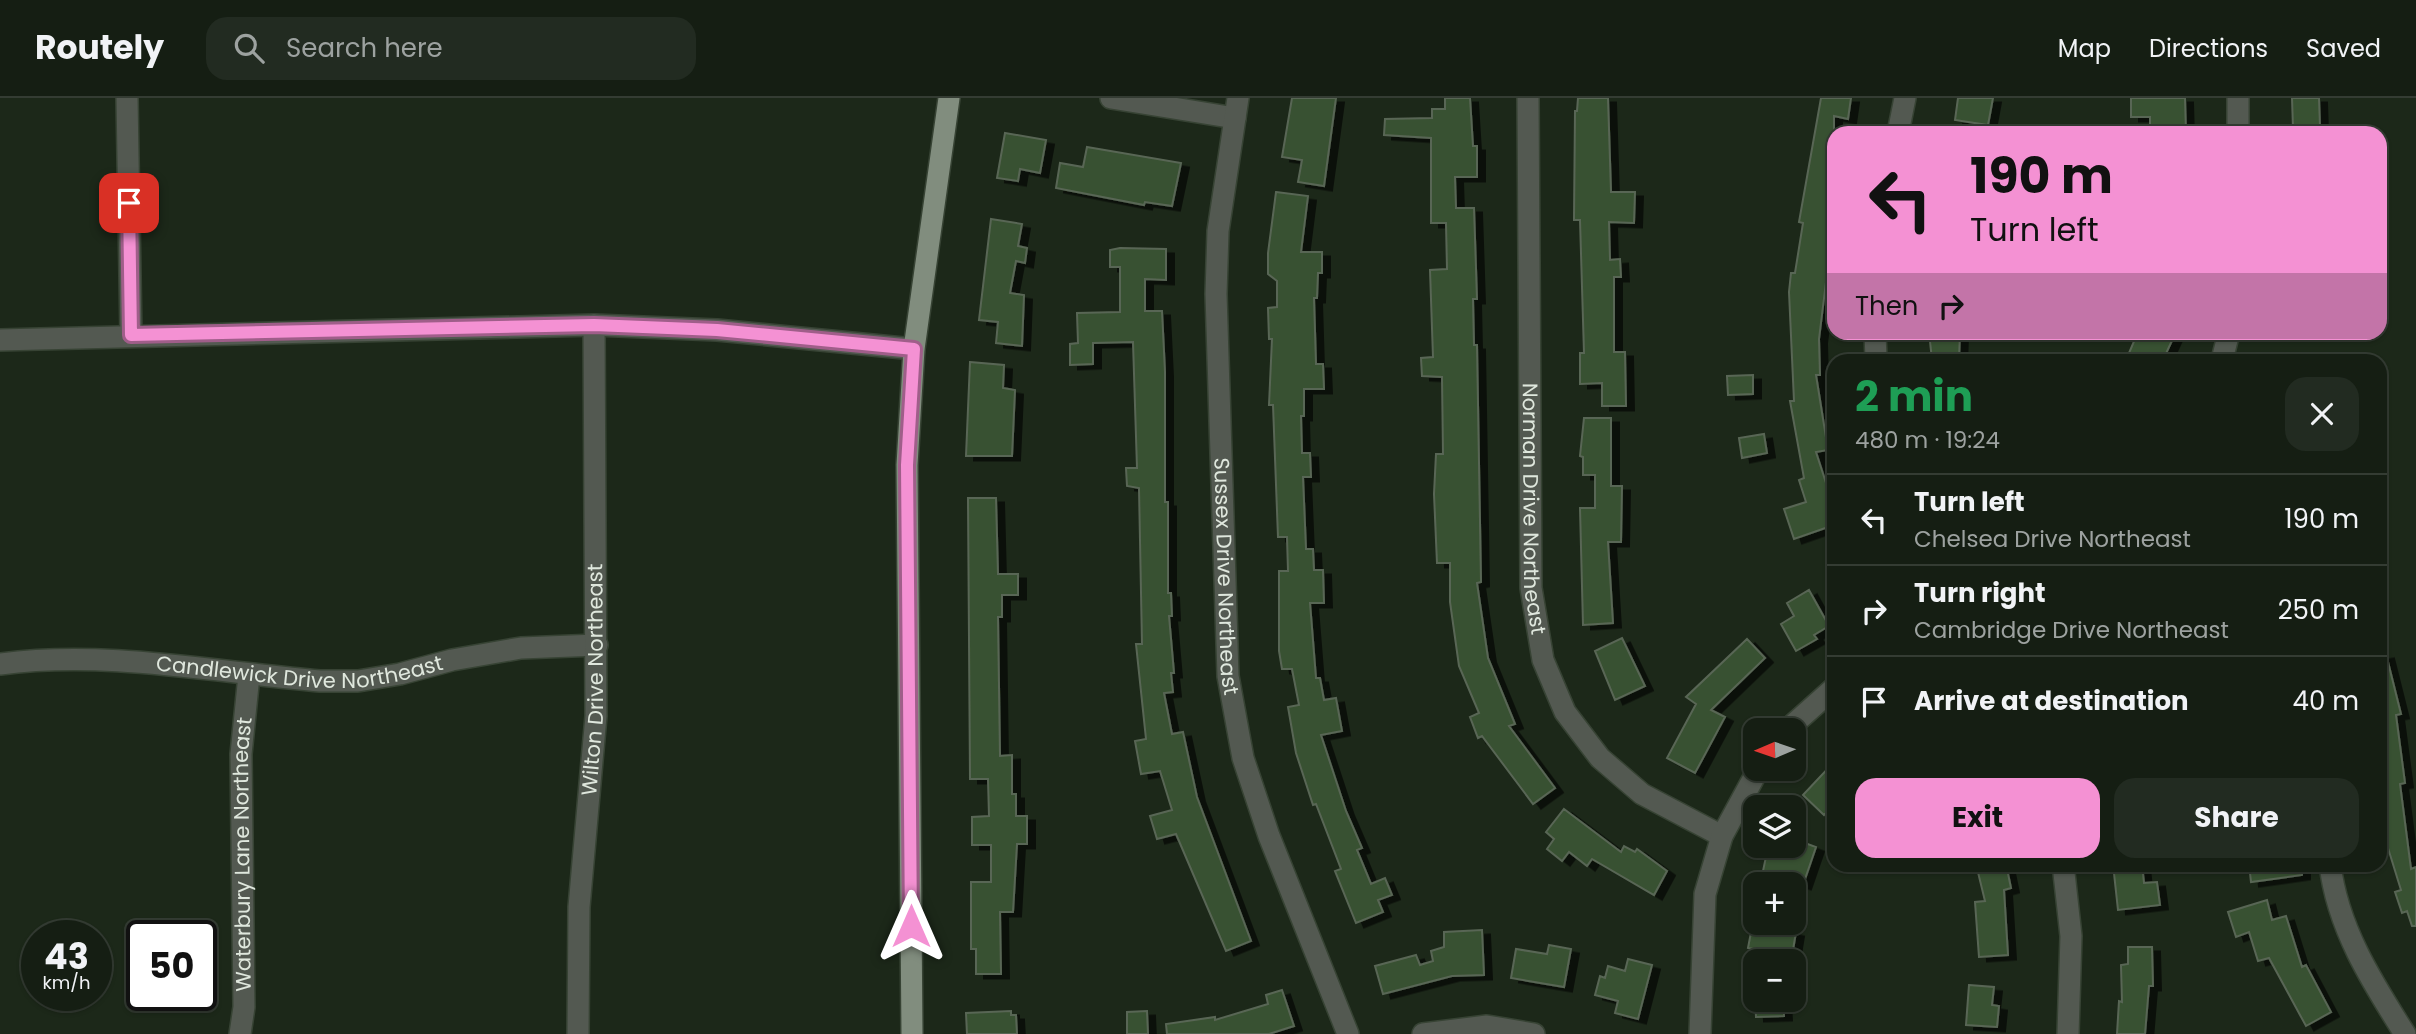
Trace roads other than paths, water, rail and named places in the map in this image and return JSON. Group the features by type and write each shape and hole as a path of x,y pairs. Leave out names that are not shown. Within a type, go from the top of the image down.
{"main road":[{"path":"912,1034 907,465 914,349 950,98"}],"street":[{"path":"127,98 131,335"},
{"path":"1111,98 1236,108"},
{"name":"Norman Drive Northeast","path":"1528,98 1531,588 1543,660 1565,712 1600,758 1642,794 1723,836"},
{"path":"1899,126 1905,98"},
{"path":"2238,98 2238,126"},
{"name":"Sussex Drive Northeast","path":"1236,108 1218,231 1216,294 1228,676 1243,758 1269,836 1348,1034"},
{"path":"0,340 594,325 717,330 914,349"},
{"name":"Wilton Drive Northeast","path":"578,1034 579,907 596,716 594,325"},
{"name":"Candlewick Drive Northeast","path":"0,664 46,658 91,658 249,675 358,681 521,648 597,645"},
{"name":"Waterbury Lane Northeast","path":"240,1034 244,1007 241,754 249,675"},
{"path":"1800,718 1827,694"},
{"path":"1700,1034 1705,894 1723,836 1752,781"},
{"path":"2064,872 2071,936 2068,1034"},
{"path":"2332,872 2341,913 2356,951 2405,1034"},
{"path":"1423,1034 1487,1026 1534,1034"}]}
